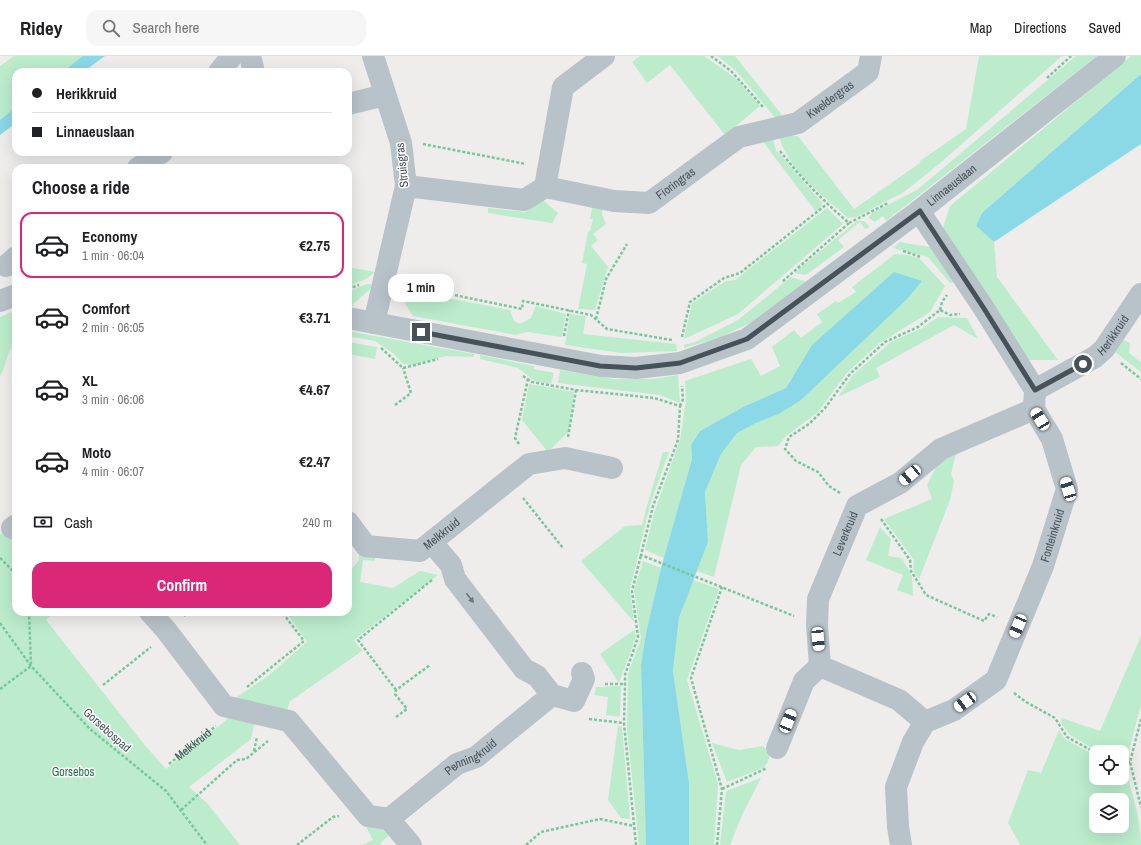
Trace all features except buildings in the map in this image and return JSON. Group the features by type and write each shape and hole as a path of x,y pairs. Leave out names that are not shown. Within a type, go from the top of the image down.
{"street":[{"path":"222,68 232,56"},
{"path":"250,56 253,68"},
{"name":"Struisgras","path":"373,56 401,143 406,186 375,333"},
{"path":"406,186 524,200 547,178 562,87 604,56"},
{"name":"Kweldergras","path":"775,129 798,123 868,72 871,56"},
{"name":"Linnaeuslaan","path":"352,320 375,333 600,366 636,368 680,363 747,339 920,211 1115,56"},
{"path":"352,103 385,95"},
{"name":"Fioringras","path":"547,178 614,201 650,204 739,137 775,129"},
{"path":"144,164 156,156"},
{"name":"Fonteinkruid","path":"920,211 983,307 1034,400 1052,439 1068,489 1043,566 996,680"},
{"name":"Herikkruid","path":"1034,400 1104,349 1141,294"},
{"path":"0,302 12,297"},
{"name":"Leverkruid","path":"820,666 817,625 818,599 856,506 900,483 941,449 1034,400"},
{"path":"529,464 565,458 612,468"},
{"name":"Melkkruid","path":"352,527 366,546 420,551 432,543 529,464"},
{"path":"432,543 451,565 455,579 524,669 537,676 552,695 574,701 584,679 582,673"},
{"path":"154,616 230,708 264,715 290,723 368,816 390,819 411,845"},
{"path":"778,748 804,681 820,666 899,700 925,722"},
{"path":"901,845 898,827 896,787 913,742 925,722 954,710 996,680"},
{"name":"Penningkruid","path":"390,819 457,764 476,757 552,695"}],"path":[{"path":"711,56 731,71 774,120 779,149 796,172 826,204 849,223 778,285"},
{"path":"401,143 428,145 547,178"},
{"path":"688,338 681,341 690,302 724,278 740,273 826,204"},
{"path":"596,320 606,279 627,244"},
{"path":"352,287 377,278 385,281 522,309 524,301 591,315 607,328 673,340"},
{"path":"951,290 942,302 940,310 918,327 886,342 850,374 825,408 809,424 789,437 785,449 796,461 818,472 829,486 856,506 880,518 910,560 911,570 926,596 984,621 989,614 1018,626"},
{"path":"564,337 569,310"},
{"path":"940,310 950,315 967,313"},
{"path":"375,333 403,368 411,393 395,405"},
{"path":"403,368 441,359"},
{"path":"522,375 532,382 576,390 654,398 680,406 678,440 653,506 632,591 638,637 625,675 624,723 636,845"},
{"path":"528,379 515,438 529,464"},
{"path":"565,458 576,390"},
{"path":"509,481 563,548"},
{"path":"641,555 817,625"},
{"path":"0,558 12,571"},
{"path":"396,717 407,709 395,694 396,690 358,640 451,565"},
{"path":"717,845 722,789 691,678 722,587"},
{"path":"0,689 31,666 29,616"},
{"name":"Melkkruid","path":"169,764 304,641 285,616"},
{"name":"Gorsebospad","path":"0,623 31,666 90,729 166,791 207,845"},
{"path":"102,686 169,633"},
{"path":"396,690 430,665"},
{"path":"996,680 1026,702 1055,718 1067,737 1089,749"},
{"path":"574,701 588,719 624,723"},
{"path":"1141,719 1130,762 1141,807"},
{"path":"181,810 236,760 246,759 290,723"},
{"path":"722,789 768,768 778,748"},
{"path":"297,845 333,817 340,816 358,804"},
{"path":"526,845 541,832 600,819 634,826"}],"green space":[{"path":"14,56 83,56 67,68 12,68 12,110 0,120 0,66"},
{"path":"640,56 704,56 738,81 760,106 725,135 670,65 647,83 632,62"},
{"path":"718,56 735,56 786,120 778,121 737,72"},
{"path":"979,56 1062,56 939,164 904,192 856,217 848,218 815,189 799,173 784,150 778,135 798,136 854,209 966,129"},
{"path":"1076,56 1097,56 886,221 883,216 875,222 869,218 872,213 917,190"},
{"path":"1131,56 1141,56 1141,74 982,213 976,226 994,242 997,277 1058,360 1027,360 942,231 950,206"},
{"path":"772,137 776,150 823,204 816,212 761,139"},
{"path":"543,200 558,213 552,223 488,213 488,208 525,212"},
{"path":"593,204 603,205 602,215 606,224 593,234 598,240 591,246 608,267 595,310 578,309 587,264 582,263 588,232 590,231 593,219 590,219"},
{"path":"827,208 843,224 738,314 684,339 692,303 726,281 735,280"},
{"path":"857,221 864,221 870,227 865,229 860,222 838,240 844,247 806,275 794,273"},
{"path":"901,241 904,243 930,247 955,282 950,283 928,257 893,248"},
{"path":"895,254 919,258 945,286 930,312 878,344 847,373 818,412 786,436 778,446 756,447 741,465 714,577 697,571 708,542 705,492 721,454 737,433 756,423 779,414 812,345 786,388 745,406 700,431 691,445 692,459 664,558 645,550 654,513 680,440 686,401 685,381 751,359 761,376 780,366 772,347 794,330 801,338 822,322 817,314 836,301 838,303 856,292 852,287"},
{"path":"352,268 375,272 366,279 352,284"},
{"path":"791,277 807,282 750,323 721,337 684,348 684,345 695,342 738,320"},
{"path":"367,284 375,285 353,304 354,306 352,306 352,290"},
{"path":"395,288 510,310 514,321 520,324 531,318 536,306 566,314 562,337 527,332 515,335 413,316"},
{"path":"12,312 12,347 8,354 3,372 0,376 0,317"},
{"path":"570,314 586,316 583,334 676,344 677,351 621,353 565,345"},
{"path":"938,317 967,318 978,339 954,325 876,368 880,377 838,397 853,375 891,342 922,328"},
{"path":"352,332 474,354 474,357 446,356 411,365 403,364 394,354 375,341 352,337"},
{"path":"1120,338 1130,343 1129,353 1141,362 1141,372 1115,352"},
{"path":"352,343 377,347 375,359 352,355"},
{"path":"480,355 534,366 534,369 554,373 551,384 535,381 518,368 480,359"},
{"path":"560,370 614,379 653,379 678,375 680,403 660,395 558,383"},
{"path":"529,384 574,392 569,431 548,452 522,420"},
{"path":"957,449 951,474 954,481 950,500 919,579 913,570 914,560 884,519 932,499 927,485 938,463"},
{"path":"663,452 669,452 650,505 630,589 634,622 581,561 625,526 642,525"},
{"path":"880,527 891,539 888,556 902,558 912,576 913,596 897,590 903,575 866,560"},
{"name":"Gorsebos","path":"9,531 12,534 12,616 50,616 46,620 143,743 166,769 230,717 255,720 251,739 189,787 207,803 240,845 0,845 0,534"},
{"path":"359,550 375,558 375,561 363,560 360,582 393,588 420,571 438,575 354,640 362,651 289,702 287,712 234,699 268,676 307,642 289,616 352,616 352,569 359,560"},
{"path":"643,561 661,568 646,633 641,665 646,845 639,845 627,729 628,674 641,638 634,590"},
{"path":"693,580 719,589 687,680 718,784 714,845 689,845 689,783 673,671 679,619"},
{"path":"634,630 636,637 619,683 600,654"},
{"path":"1141,636 1141,705 1129,750 1129,745 1089,746 1070,735 1061,723 1062,718 1100,731"},
{"path":"621,686 620,717 606,715 608,697 594,695 596,687"},
{"path":"618,726 622,727 630,819 621,818 608,800"},
{"path":"1059,730 1065,739 1089,752 1089,785 1129,785 1129,782 1138,816 1141,845 1020,845 1008,823 1028,770 1041,773"},
{"path":"712,743 739,750 763,746 770,753 768,762 763,768 727,782"},
{"path":"761,778 743,813 730,845 720,845 726,791"},
{"path":"375,826 392,833 380,843 381,845 362,845 373,840 366,827"}],"water":[{"path":"83,56 105,56 88,68 67,68"},
{"path":"1141,74 1141,144 994,242 976,226 982,213"},
{"path":"12,110 12,126 0,135 0,120"},
{"path":"894,272 922,281 907,299 801,400 779,414 756,423 737,433 721,454 705,492 708,542 679,618 673,671 689,783 689,845 646,845 641,665 646,633 661,568 692,459 691,445 700,431 745,406 786,388 812,345"}],"route":[{"path":"421,332 600,366 636,368 680,363 747,339 920,211 1035,390 1083,364"}]}
